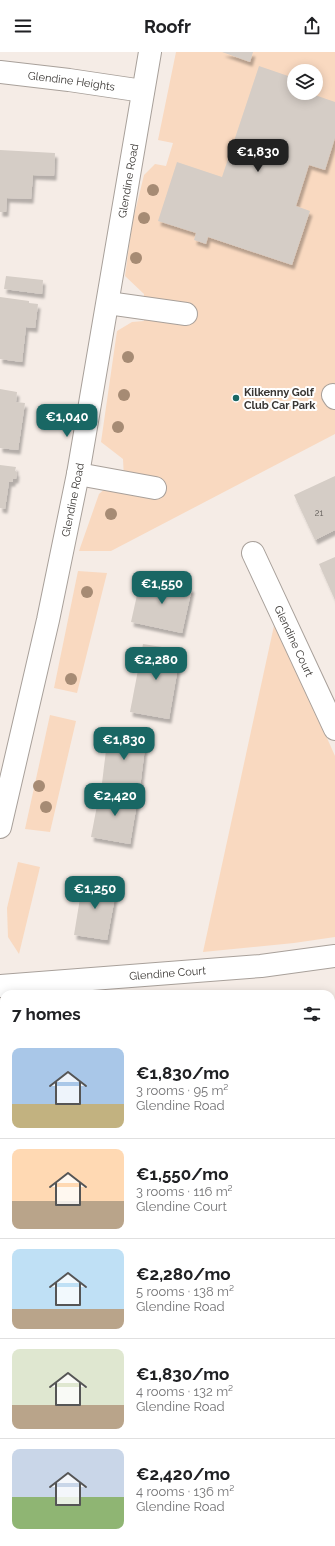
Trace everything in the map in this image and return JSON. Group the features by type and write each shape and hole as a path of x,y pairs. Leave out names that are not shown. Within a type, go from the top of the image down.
{"street":[{"name":"Glendine Road","path":"0,827 48,620 78,474 150,52"},
{"name":"Glendine Heights","path":"0,72 143,91"},
{"path":"108,303 186,314"},
{"path":"78,474 155,488"},
{"name":"Glendine Court","path":"253,553 335,729"},
{"name":"Glendine Court","path":"0,986 261,966 335,956"}],"shaded area":[{"path":"176,52 335,52 335,434 111,551 79,551 99,494 108,486 124,479 123,459 101,442 117,331 132,322 144,321 144,294 125,276 132,224 144,175 155,164 166,166 173,143 158,140"},
{"path":"78,571 107,573 77,693 54,688"},
{"path":"275,621 335,756 335,937 294,943 203,952"},
{"path":"50,715 76,721 50,832 25,829"},
{"path":"18,862 40,867 19,954 8,937 7,908"}],"building":[{"path":"222,52 253,52 250,62"},
{"path":"259,66 287,76 287,100 323,100 323,98 335,102 335,138 325,170 309,165 296,206 310,211 292,265 208,237 206,244 194,240 196,233 158,221 177,162 222,177"},
{"path":"0,150 55,153 54,176 33,175 31,199 7,198 6,212 0,212"},
{"path":"6,276 43,280 42,294 4,289"},
{"path":"0,297 29,301 29,303 38,304 35,328 26,327 22,362 0,359"},
{"path":"0,389 17,392 16,402 25,403 18,450 0,448"},
{"path":"0,465 16,467 15,471 17,472 16,479 13,479 13,482 9,482 5,509 0,508"},
{"path":"335,476 335,530 315,540 294,495"},
{"path":"335,557 335,600 319,564"},
{"path":"141,577 192,588 182,633 131,622"},
{"path":"143,644 181,650 169,719 130,712"},
{"path":"108,734 146,739 140,788 102,783"},
{"path":"100,790 138,797 130,844 91,837"},
{"path":"83,880 117,886 107,940 74,935"}],"place":[{"name":"Kilkenny Golf Club Car Park","path":"236,398"}]}
